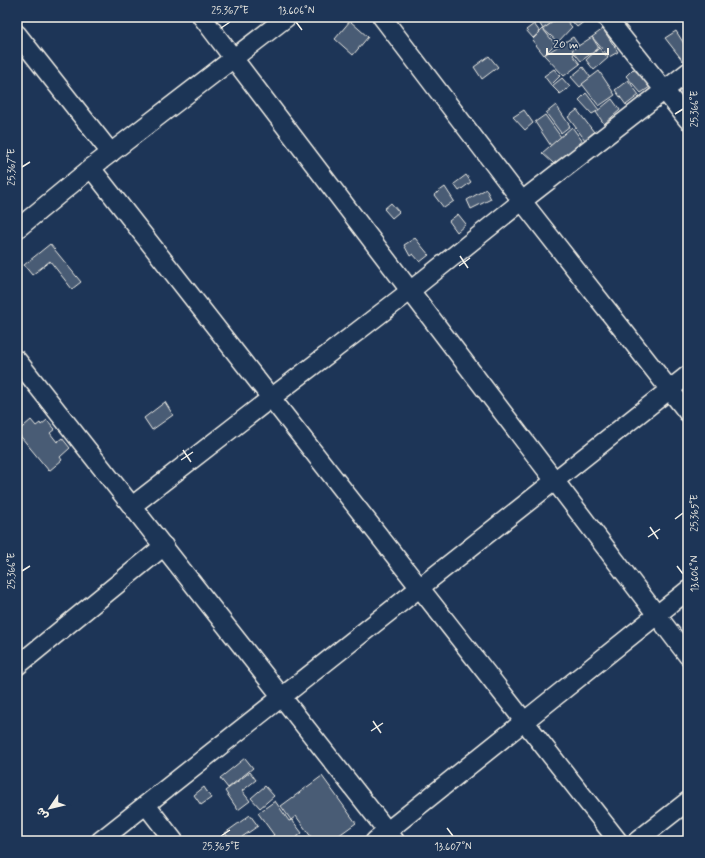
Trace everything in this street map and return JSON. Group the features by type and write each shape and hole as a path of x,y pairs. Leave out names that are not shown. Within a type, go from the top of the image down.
{"street":[{"path":"202,17 688,656"},
{"path":"17,229 91,168 287,17"},
{"path":"382,17 522,201 688,413"},
{"path":"606,17 688,120"},
{"path":"17,34 111,153"},
{"path":"132,506 410,291 522,201 688,72"},
{"path":"91,168 618,841"},
{"path":"17,360 282,696 386,838 524,721 688,590"},
{"path":"100,841 688,375"},
{"path":"17,666 164,546"},
{"path":"638,841 688,801"},
{"path":"146,805 174,841"}],"building":[{"path":"539,17 556,17 558,19 543,29 537,19"},
{"path":"560,17 563,17 572,27 558,42 543,29"},
{"path":"568,17 590,17 577,27"},
{"path":"350,21 368,37 353,55 335,39"},
{"path":"534,24 540,32 533,38 526,30"},
{"path":"543,29 555,44 544,55 532,40"},
{"path":"603,29 618,52 609,57 592,37"},
{"path":"676,31 688,50 688,57 683,61 665,38"},
{"path":"573,37 579,46 573,55 580,64 564,76 544,55"},
{"path":"592,37 599,48 581,61 572,50"},
{"path":"599,48 608,58 594,70 586,60"},
{"path":"489,56 498,67 482,79 474,67"},
{"path":"583,67 591,78 580,87 571,77"},
{"path":"554,69 560,76 551,85 544,76"},
{"path":"633,69 653,85 641,93 626,76"},
{"path":"599,71 615,95 599,106 582,84"},
{"path":"562,78 570,87 560,94 552,86"},
{"path":"628,80 639,95 626,105 615,90"},
{"path":"586,93 599,110 592,114 579,100"},
{"path":"612,99 620,110 604,124 596,112"},
{"path":"556,105 570,126 561,133 546,113"},
{"path":"524,110 533,123 525,130 513,117"},
{"path":"577,110 594,132 585,140 568,117"},
{"path":"545,115 561,137 551,146 535,122"},
{"path":"572,127 583,142 554,164 542,153"},
{"path":"466,175 471,182 459,191 454,184"},
{"path":"445,187 454,201 444,208 434,195"},
{"path":"486,189 491,199 471,209 467,200"},
{"path":"391,203 399,212 392,218 384,209"},
{"path":"458,214 466,224 457,232 449,221"},
{"path":"415,238 429,255 420,262 413,254 410,256 404,245"},
{"path":"50,244 81,282 72,289 50,261 32,275 24,265"},
{"path":"165,402 173,415 152,430 144,418"},
{"path":"31,420 36,426 40,423 41,425 47,420 55,429 50,433 57,442 62,438 70,448 60,457 62,460 49,471 17,432"},
{"path":"245,758 253,768 228,788 220,778"},
{"path":"250,772 256,780 242,791 250,801 238,810 225,791"},
{"path":"322,776 356,823 331,841 314,841 296,816 291,820 281,806"},
{"path":"265,786 274,796 260,808 251,798"},
{"path":"204,787 211,798 201,805 194,795"},
{"path":"275,801 289,821 292,820 302,833 297,837 300,841 272,841 270,838 274,835 258,813"},
{"path":"250,815 258,826 242,837 245,841 231,841 225,833"}]}
